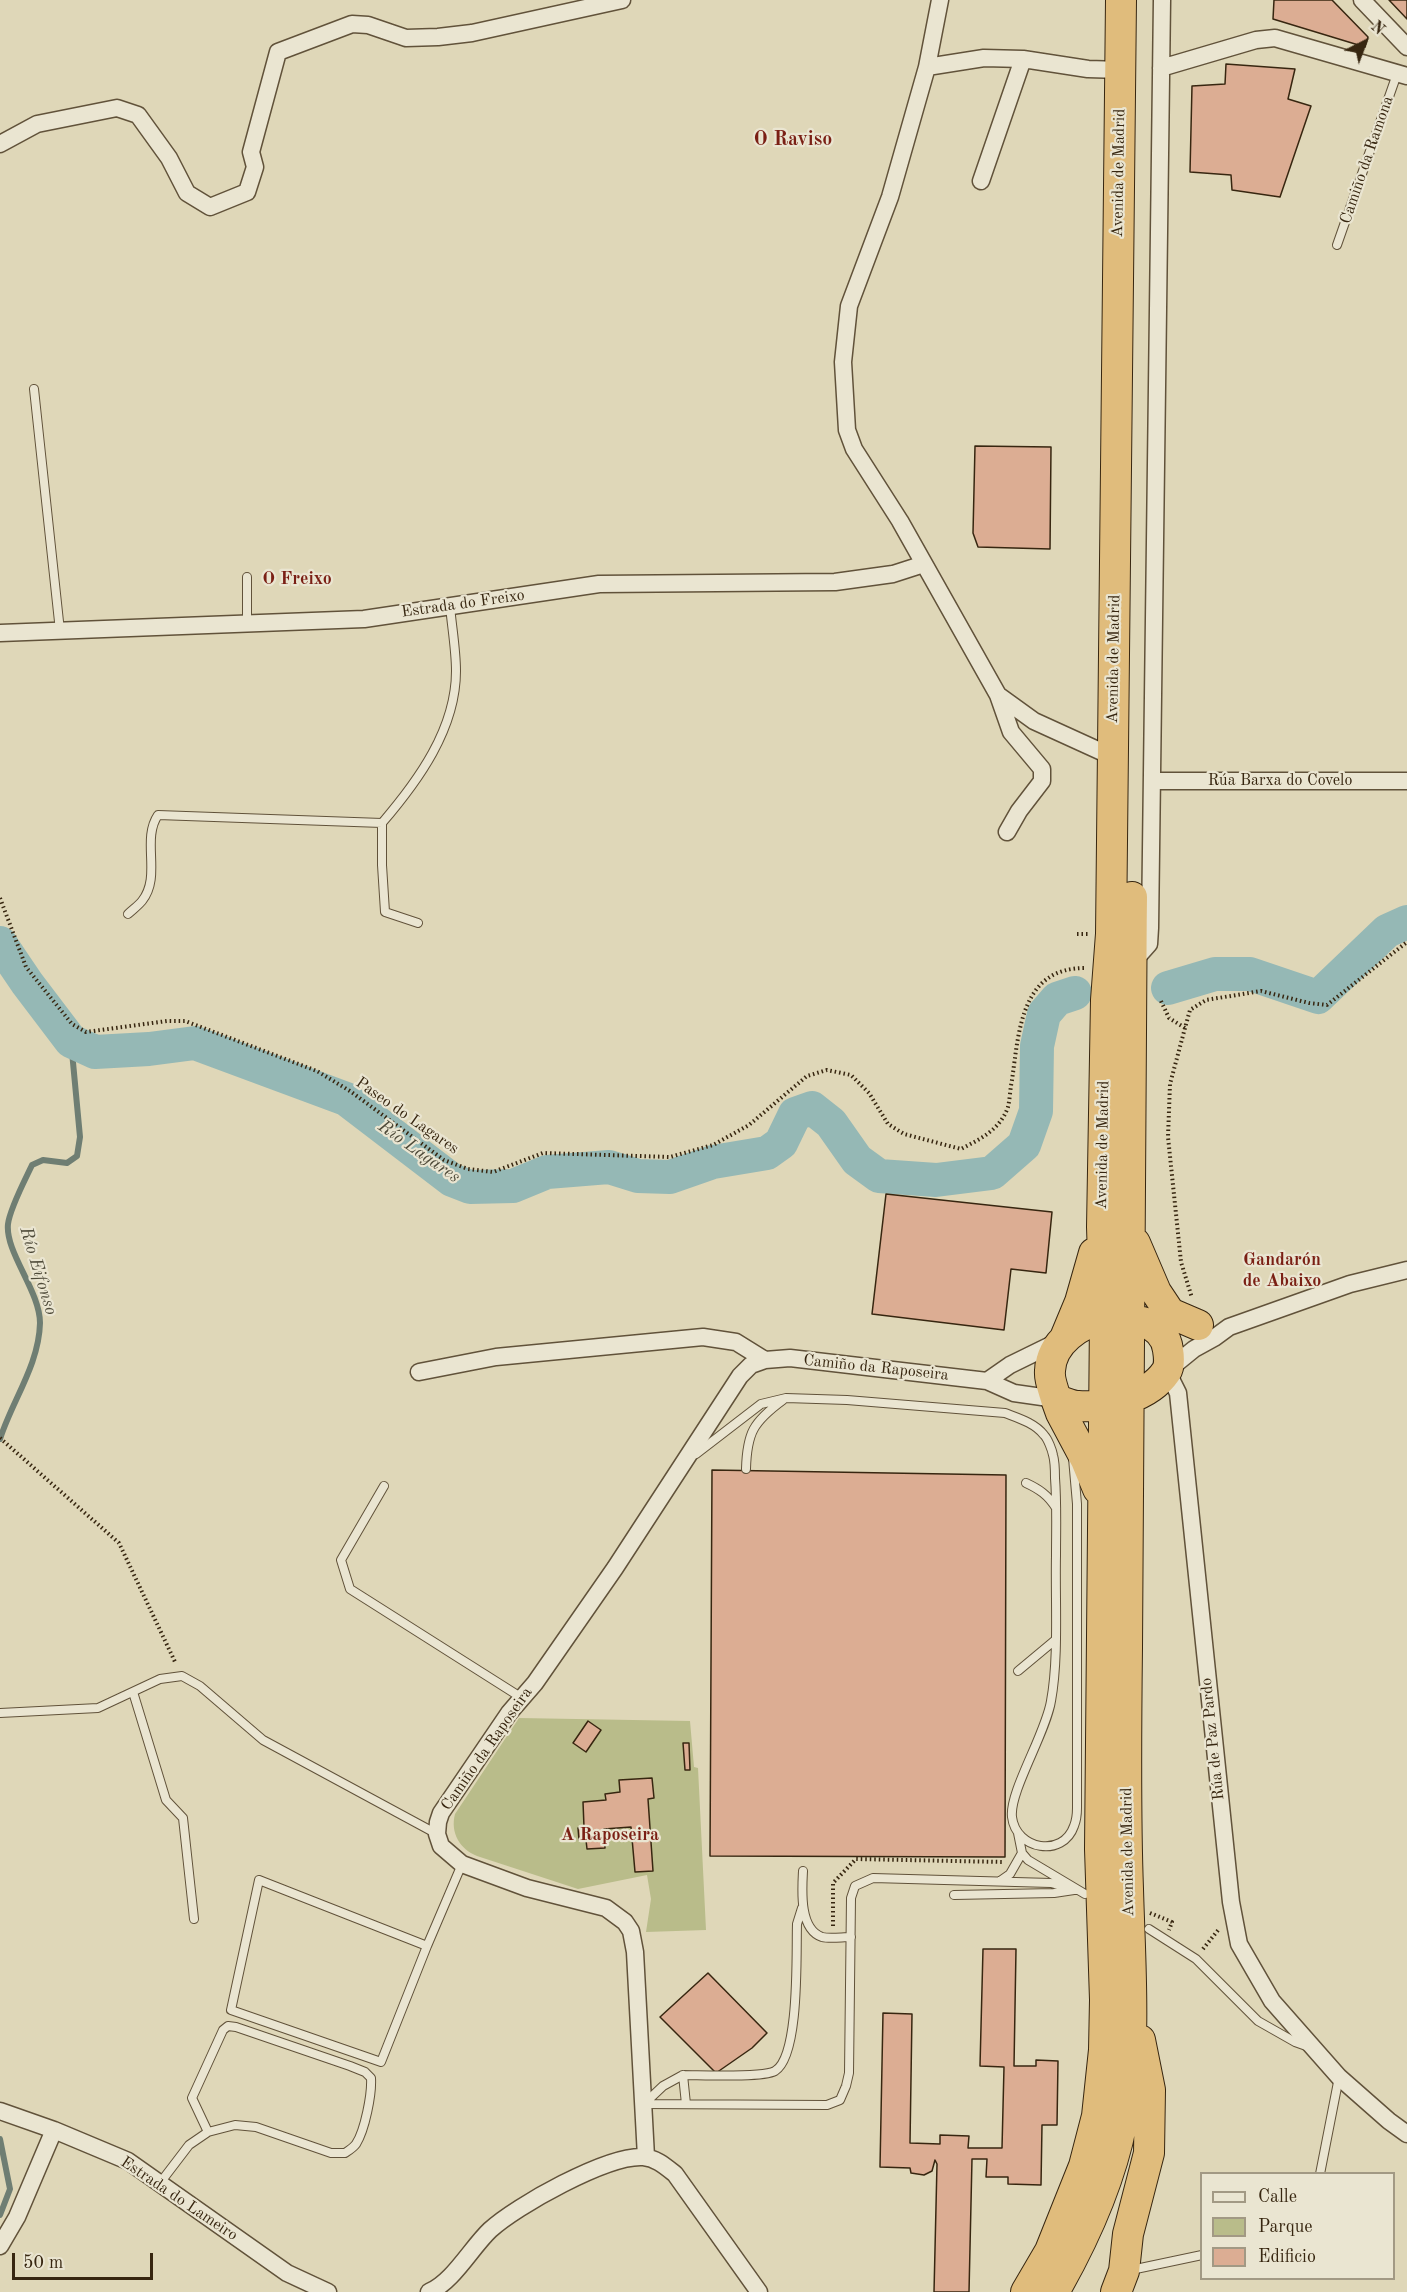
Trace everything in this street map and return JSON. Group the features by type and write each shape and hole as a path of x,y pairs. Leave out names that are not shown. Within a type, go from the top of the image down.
{"highway":[{"name":"Avenida de Madrid","path":"1121,0 1111,934 1120,965 1116,1228 1149,1341"},
{"name":"Avenida de Madrid","path":"1120,965 1131,935 1142,0"},
{"path":"1116,1228 1170,1313 1198,1325"},
{"path":"1103,1501 1086,1460 1061,1413 1050,1371 1056,1352 1065,1338 1116,1228"},
{"path":"1129,1452 1140,1416 1156,1292"},
{"path":"1065,1338 1089,1321 1149,1341"},
{"path":"1116,1401 1149,1341"},
{"path":"1116,1401 1149,1341"},
{"path":"1056,1400 1079,1407 1116,1401"},
{"name":"Avenida de Madrid","path":"1054,2292 1076,2253 1100,2201 1113,2163 1123,2118 1130,2053 1126,1726 1129,1452 1116,1401"},
{"name":"Avenida de Madrid","path":"1026,2292 1050,2251 1074,2194 1088,2152 1097,2116 1104,2050 1105,2000 1100,1849 1103,1501 1116,1401"},
{"path":"1120,2282 1128,2234 1149,2153 1150,2090 1131,1999"},
{"path":"1010,2292 1050,2251"}],"street":[{"path":"0,144 37,124 117,108 138,115 170,158 187,193 210,207 247,192 255,167 251,152 278,52 352,24 368,25 406,38 438,37 471,33 622,0"},
{"path":"940,0 927,67 890,196 849,306 843,362 847,430 854,448 900,521 998,695 1011,732 1042,769 1042,781 1018,811 1007,832"},
{"path":"1120,965 1149,944 1162,0"},
{"path":"1362,0 1407,48"},
{"name":"Camiño da Ramona","path":"1161,68 1256,40 1275,38 1402,75"},
{"path":"927,67 984,58 1023,59 1088,69 1121,70"},
{"path":"981,181 1023,59"},
{"name":"Estrada do Freixo","path":"0,633 364,619 599,584 835,582 892,574 924,564"},
{"path":"998,695 1034,722 1113,757"},
{"name":"Rúa Barxa do Covelo","path":"1153,781 1407,781"},
{"path":"1149,1341 1194,1349 1229,1327 1350,1284 1407,1270"},
{"path":"1149,1341 1198,1325 1226,1325 1229,1327"},
{"path":"419,1372 496,1357 703,1337 736,1342 765,1360"},
{"path":"987,1381 1010,1365 1065,1338"},
{"name":"Rúa de Paz Pardo","path":"1149,1341 1178,1393 1234,1920 1239,1944 1272,2001 1315,2050 1339,2076 1407,2134"},
{"name":"Camiño da Raposeira","path":"437,1834 441,1813 509,1713 535,1683 615,1568 740,1376 751,1365 765,1360 790,1358 821,1361 987,1381 1014,1393 1056,1400"},
{"path":"437,1834 441,1846 462,1864 527,1888 606,1908 625,1922 631,1931 635,1952 646,2157"},
{"name":"Estrada do Lameiro","path":"0,2111 54,2130 128,2161 287,2272 328,2292"},
{"path":"0,2246 16,2217 54,2130"},
{"path":"431,2292 445,2282 488,2232 525,2204 600,2167 619,2161 646,2157 665,2166 675,2174 759,2292"}],"lane":[{"name":"Camiño da Ramona","path":"1336,245 1402,75"},
{"path":"34,389 60,631"},
{"path":"247,577 247,624"},
{"path":"418,923 385,912 382,823 412,789 431,758 454,695 456,672 450,606"},
{"path":"128,914 143,900 151,879 152,824 158,815 382,823"},
{"path":"746,1469 747,1442 754,1428 768,1411 786,1398"},
{"path":"685,1463 761,1404 786,1398 847,1400 1005,1413 1025,1420 1044,1435 1054,1456 1056,1509 1052,1702 1043,1732 1016,1796 1012,1817 1022,1853 1028,1860 1085,1894"},
{"path":"1018,1832 1034,1846 1048,1847 1061,1843 1074,1826 1077,1808 1077,1516 1073,1434"},
{"path":"1026,1483 1038,1488 1050,1498 1056,1509"},
{"path":"384,1486 340,1560 350,1589 522,1698"},
{"path":"1018,1671 1054,1641"},
{"path":"0,1713 98,1708 160,1679 182,1676 200,1686 263,1740 437,1834"},
{"path":"133,1692 166,1800 183,1818 194,1919"},
{"path":"1000,1881 1010,1874 1022,1853"},
{"path":"427,1946 258,1880 231,2010 381,2062 462,1864"},
{"path":"643,2104 663,2086 683,2075 759,2074 776,2071 787,2056 793,2034 797,1924 802,1908 803,1871"},
{"path":"643,2104 827,2105 840,2100 849,2073 851,1898 855,1886 862,1882 873,1878 1000,1881 1051,1883 1076,1890"},
{"path":"954,1894 1054,1893 1076,1890"},
{"path":"802,1908 814,1933 823,1937 851,1937"},
{"path":"1149,1929 1196,1959 1258,2021 1295,2042 1315,2050"},
{"path":"160,2183 189,2145 208,2132 235,2125 256,2127 332,2152 345,2154 355,2145 361,2132 372,2089 371,2078 365,2072 350,2066 228,2026 223,2030 192,2098 208,2132"},
{"path":"683,2075 686,2104"},
{"path":"1320,2172 1339,2076"},
{"path":"1120,2282 1200,2255"}],"path":[{"name":"Paseo do Lagares","path":"0,898 26,967 72,1024 86,1032 167,1021 185,1021 317,1071 350,1091 444,1160 468,1170 494,1172 543,1153 670,1157 713,1145 749,1125 807,1076 827,1070 851,1075 869,1093 888,1124 904,1134 961,1149 993,1131 1008,1108 1018,1035 1025,1008 1042,980 1070,967 1120,965"},
{"path":"1198,1325 1182,1262 1168,1137 1170,1084 1190,1010 1206,1000 1261,991 1309,1003 1328,1005 1407,942"},
{"path":"1161,1001 1169,1018 1185,1028"},
{"path":"0,1438 118,1543 182,1676"},
{"path":"1196,1959 1223,1924 1234,1920"}],"green space":[{"path":"519,1718 690,1721 694,1767 698,1768 706,1930 646,1932 651,1899 647,1875 578,1889 477,1856 461,1845 455,1834 455,1814"}],"building":[{"path":"1274,0 1332,0 1368,37 1365,47 1273,19"},
{"path":"1389,0 1407,0 1407,19"},
{"path":"1226,64 1295,69 1288,99 1311,106 1280,197 1232,190 1231,175 1190,172 1192,86 1225,84"},
{"path":"975,446 1051,447 1050,549 978,547 973,533"},
{"path":"886,1194 1052,1212 1046,1273 1011,1269 1004,1330 872,1314"},
{"path":"712,1470 1006,1475 1005,1857 710,1856"},
{"path":"588,1721 601,1730 586,1752 573,1743"},
{"path":"683,1743 689,1743 690,1770 685,1770"},
{"path":"652,1778 654,1798 648,1799 653,1871 635,1872 631,1827 604,1829 605,1848 587,1849 586,1840 579,1840 578,1828 584,1827 583,1802 606,1800 605,1794 620,1792 619,1780"},
{"path":"983,1949 1016,1949 1014,2066 1036,2066 1036,2060 1058,2061 1057,2125 1042,2125 1041,2185 1008,2184 1008,2177 986,2177 987,2159 972,2159 969,2292 934,2292 937,2164 935,2160 932,2171 924,2175 911,2173 910,2168 880,2167 883,2013 912,2014 910,2143 940,2144 940,2135 969,2136 968,2148 1002,2148 1004,2067 980,2066"},
{"path":"708,1973 767,2033 752,2048 716,2073 660,2017"}],"waterway":[{"name":"Río Lagares","path":"1168,988 1215,974 1250,974 1318,997 1387,931 1407,922"},
{"name":"Río Lagares","path":"0,943 71,1041 95,1052 149,1049 195,1043 346,1099 452,1180 470,1187 513,1186 547,1172 609,1167 638,1176 670,1177 713,1162 767,1153 781,1143 795,1114 812,1108 831,1123 857,1160 879,1176 936,1180 992,1173 1024,1145 1036,1111 1037,1046 1044,1014 1057,999 1075,993"},
{"name":"Río Eifonso","path":"0,1439 35,1354 40,1323 35,1298 12,1247 9,1217 32,1165 43,1160 67,1163 77,1156 80,1137 71,1041"},
{"name":"Río Eifonso","path":"0,2139 10,2189 0,2215"}],"district":[{"name":"O Raviso","path":"793,140"},
{"name":"O Freixo","path":"297,579"},
{"name":"Gandarón de Abaixo","path":"1282,1270"},
{"name":"A Raposeira","path":"610,1835"}]}
